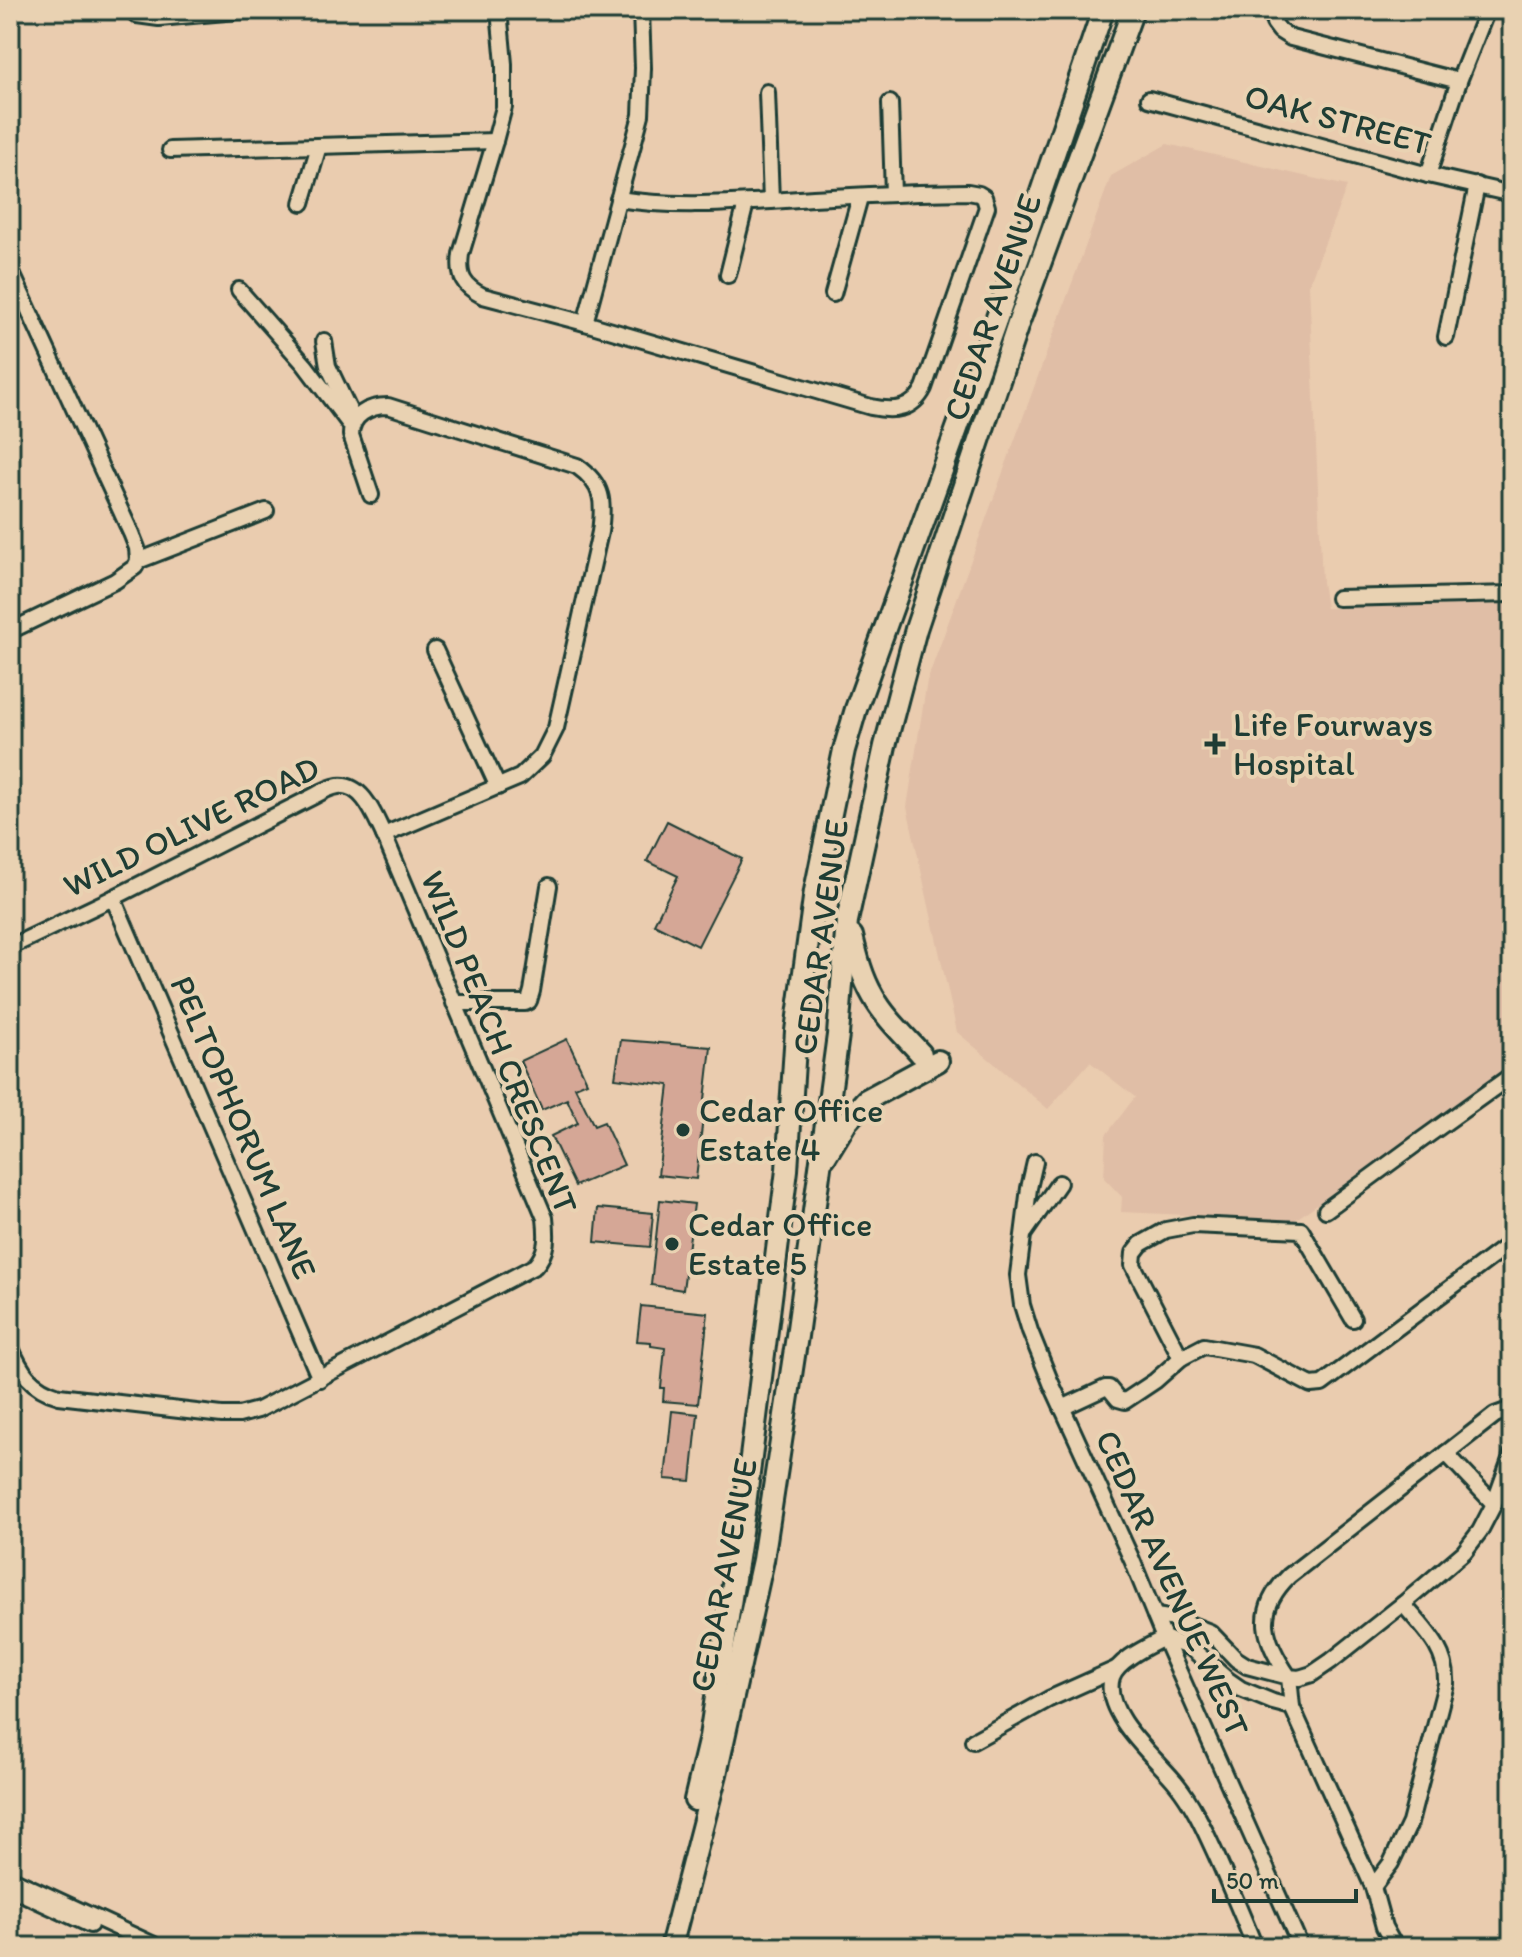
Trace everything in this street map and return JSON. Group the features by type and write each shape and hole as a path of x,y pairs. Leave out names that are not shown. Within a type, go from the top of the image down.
{"main road":[{"name":"CEDAR AVENUE","path":"658,1947 703,1769 712,1721 745,1505 787,1170 796,1031 815,891 844,750 1103,10"},
{"name":"CEDAR AVENUE","path":"671,1947 716,1774 763,1560 838,1035 847,921 885,746 916,629 1018,324 1133,10"},
{"path":"820,1166 847,1121 866,1100 930,1058 885,1015 874,999 859,965 847,921"}],"street":[{"path":"131,10 137,15 159,18 248,10"},
{"path":"499,10 504,97 460,267 464,283 483,296 871,407 886,410 907,407 921,396 987,207 984,197 974,192 746,203 668,204 618,199"},
{"path":"585,323 641,115 641,10"},
{"path":"1276,10 1274,23 1291,38 1459,81"},
{"path":"1428,175 1459,81 1487,10"},
{"path":"767,92 771,201"},
{"name":"OAK STREET","path":"1149,99 1428,175 1512,194"},
{"path":"890,103 893,194"},
{"path":"170,150 495,141"},
{"path":"302,203 319,146"},
{"path":"1446,337 1477,185"},
{"path":"833,294 860,197"},
{"path":"728,275 746,203"},
{"path":"10,269 131,533 138,561 135,567 115,581 10,631"},
{"path":"239,290 353,423"},
{"path":"10,310 24,303"},
{"path":"324,341 328,366 353,423 351,435 371,495"},
{"path":"353,423 368,409 388,406 577,466 597,484 603,512 556,728 542,756 520,777 384,835"},
{"path":"138,561 266,511"},
{"path":"1338,598 1512,594"},
{"path":"435,650 498,787"},
{"name":"WILD OLIVE ROAD","path":"10,947 314,796 340,785 356,790"},
{"name":"WILD PEACH CRESCENT","path":"10,1346 25,1374 45,1392 239,1415 258,1410 320,1379 526,1271 535,1266 544,1253 547,1233 545,1218 384,835 356,790"},
{"path":"454,1003 529,1001 549,886"},
{"name":"PELTOPHORUM LANE","path":"113,898 320,1379"},
{"path":"1326,1210 1512,1075"},
{"name":"CEDAR AVENUE WEST","path":"1035,1162 1018,1275 1030,1331 1297,1945"},
{"name":"CEDAR AVENUE WEST","path":"1023,1236 1059,1183"},
{"path":"1181,1358 1133,1265 1134,1253 1141,1244 1166,1230 1193,1225 1301,1230 1353,1319"},
{"path":"1062,1408 1105,1388 1125,1401 1155,1381 1181,1358 1204,1346 1254,1355 1311,1385 1322,1384 1512,1242"},
{"path":"1395,1947 1384,1927 1373,1887 1292,1707 1289,1677 1273,1652 1266,1631 1268,1604 1289,1576 1446,1453 1495,1415 1506,1411 1512,1413"},
{"path":"1446,1453 1494,1504"},
{"path":"1155,1616 1176,1619 1210,1632 1247,1666 1289,1677 1312,1674 1464,1552 1474,1541 1494,1504 1512,1454"},
{"path":"1373,1887 1391,1863 1410,1823 1446,1684 1440,1650 1403,1604"},
{"path":"1255,1947 1191,1803 1133,1735 1112,1701 1110,1688 1116,1669 1123,1662 1164,1638 1191,1648 1241,1689 1292,1707"},
{"path":"973,1741 1049,1699 1116,1669"},
{"path":"10,1878 137,1947"},
{"path":"10,1888 155,1947"}],"shaded area":[{"name":"Life Fourways Hospital","path":"1167,144 1347,186 1309,284 1322,582 1326,608 1512,604 1512,1064 1295,1220 1121,1212 1122,1197 1104,1178 1106,1135 1135,1097 1090,1062 1048,1109 957,1032 907,807 927,681 1111,176"}],"building":[{"path":"973,10 1000,10 997,19"},
{"path":"667,821 742,859 698,946 654,924 678,876 647,861"},
{"path":"567,1039 587,1082 575,1087 594,1126 604,1122 624,1165 575,1186 551,1136 578,1123 567,1099 542,1110 520,1061"},
{"name":"Cedar Office Estate 4","path":"621,1040 711,1047 696,1179 658,1175 669,1085 615,1078"},
{"name":"Cedar Office Estate 5","path":"660,1200 694,1204 683,1290 651,1285"},
{"path":"598,1208 653,1213 650,1247 595,1242"},
{"path":"641,1306 708,1313 698,1404 663,1401 664,1388 661,1388 665,1348 651,1346 651,1342 637,1341"},
{"path":"672,1411 698,1414 691,1481 665,1479"}],"place":[{"name":"Life Fourways Hospital","path":"1215,744"},
{"name":"Cedar Office Estate 4","path":"683,1130"},
{"name":"Cedar Office Estate 5","path":"672,1244"}]}
